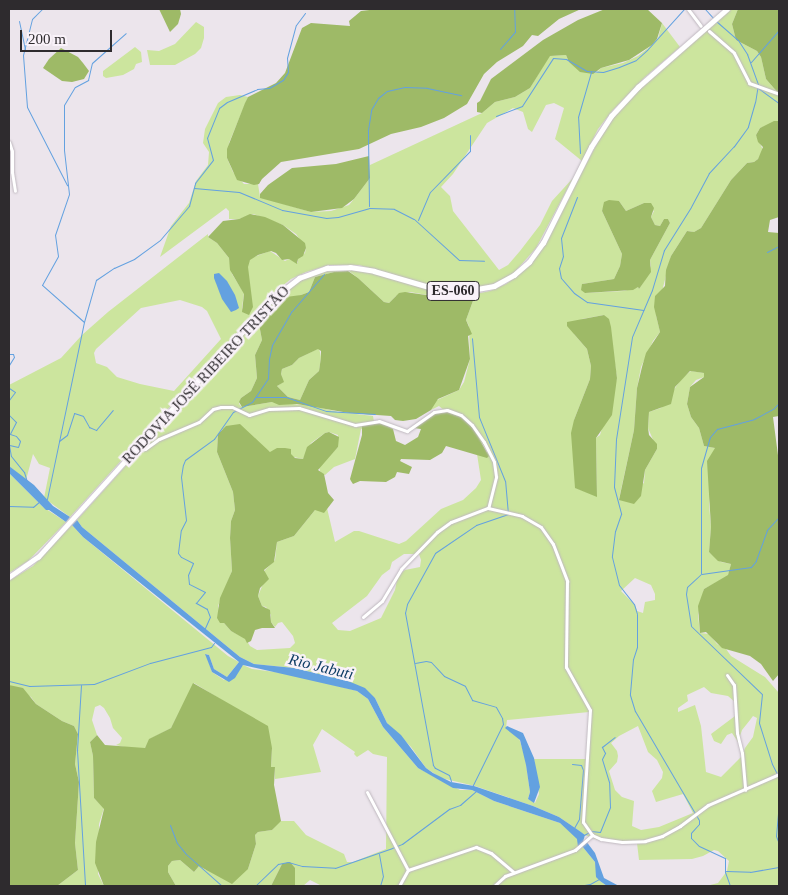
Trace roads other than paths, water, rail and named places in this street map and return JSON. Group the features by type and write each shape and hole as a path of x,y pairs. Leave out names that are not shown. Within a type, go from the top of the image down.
{"main road":[{"name":"RODOVIA JOSÉ RIBEIRO TRISTÃO","path":"9,577 38,557 271,300 288,285 305,275 327,268 355,268 436,289 466,291 494,286 514,275 529,262 543,243 591,147 611,116 638,87 727,9"}],"street":[{"path":"688,9 701,26"},
{"path":"709,31 734,53 748,83 779,94"},
{"path":"9,142 12,151 12,172 15,191"},
{"path":"137,447 144,450 158,440 199,422 211,410 221,407 232,407 249,415 272,408 299,408 355,425 379,421 407,432 434,412 447,410 461,415 472,425 484,442 494,462 496,477 488,508"},
{"path":"363,617 382,601 401,569 437,532 451,522 488,508 522,516 541,527 552,541 568,582 566,665 590,712 582,822 592,835 617,842 645,841 672,831 713,803 779,774"},
{"path":"727,676 734,685 737,733 742,753 745,790"},
{"path":"367,792 408,870"},
{"path":"494,886 503,877 564,855 581,845 592,835"},
{"path":"399,886 408,870 476,847 491,853 514,873"}],"water":[{"path":"219,273 227,281 235,295 239,308 231,312 222,299 214,278 214,274"},
{"path":"9,466 34,485 53,506 70,517 66,522 49,510 46,510 9,473"},
{"path":"77,520 82,527 240,657 254,664 294,668 348,681 365,688 375,698 387,723 401,735 426,768 433,773 451,782 474,786 559,817 585,835 583,842 586,841 595,853 604,878 619,886 607,886 596,877 595,862 582,846 583,844 578,847 577,839 560,823 494,801 472,790 453,788 418,768 383,727 368,699 357,691 243,665 235,678 229,682 212,672 205,654 209,655 214,669 227,677 239,662 83,537 72,525"},
{"path":"507,726 523,733 534,758 540,787 534,803 528,799 530,792 520,740 505,728"}],"waterway":[{"path":"42,9 32,19 23,55 27,107 67,185"},
{"path":"500,49 515,32 514,9"},
{"path":"496,116 522,106 553,58 566,59 587,71 603,72 619,67 636,60 684,9"},
{"path":"705,9 713,18"},
{"path":"47,499 84,322 96,280 114,268 134,259 160,240 189,206 195,183 213,160 207,138 219,108 227,102 257,89 269,88 283,80 288,72 287,58 296,25 305,13"},
{"path":"19,21 25,49"},
{"path":"716,21 738,40 747,54 758,84 755,102 748,127 734,146 709,173 691,207 664,250 652,290 632,337 616,439 614,487 621,514 615,531 612,557 619,585 634,604 637,614 637,647 633,659 630,695 635,711 699,820 699,824 691,833 691,838 699,846 725,858 725,872 730,886"},
{"path":"751,62 779,30"},
{"path":"84,322 42,285 58,256 55,235 69,194 64,150 64,105 75,87 88,80 92,63 126,33"},
{"path":"580,153 578,117 591,72"},
{"path":"369,206 368,130 371,110 378,98 387,91 404,87 427,88 461,95"},
{"path":"758,88 779,103"},
{"path":"418,220 430,192 470,151 470,135"},
{"path":"9,158 9,166"},
{"path":"194,188 239,192 282,210 326,218 338,217 369,208 394,209 414,219 459,260 484,261"},
{"path":"577,197 561,238 563,256 559,268 561,278 574,293 587,302 643,310"},
{"path":"767,252 779,246"},
{"path":"205,628 210,617 207,609 196,603 205,592 189,584 188,575 193,563 181,557 178,553 181,530 186,520 181,477 183,465 185,460 214,439 233,412 252,402 268,378 272,345 292,311 324,274"},
{"path":"451,781 449,775 433,765 405,613 407,604 435,553 476,525 508,514 505,481 479,417 472,338"},
{"path":"9,354 13,354 14,357 9,365"},
{"path":"9,388 15,392 9,400"},
{"path":"256,397 286,397 326,411 375,414"},
{"path":"701,573 701,468 710,437 717,429 754,419 773,409 779,403"},
{"path":"59,441 67,435 74,413 83,416 89,427 96,430 113,410"},
{"path":"9,415 16,422 10,434 16,436 20,441 18,447 9,445 11,456 24,472 27,482"},
{"path":"9,506 33,507 40,501"},
{"path":"779,517 767,530 756,561 751,567 701,574 687,587 686,594 691,626 762,694 759,723 772,764 779,778"},
{"path":"9,681 29,686 94,684 150,663 211,647 214,643"},
{"path":"415,663 431,662 444,676 465,686 472,700 496,707 502,718 503,724 472,787"},
{"path":"81,685 77,750 85,886"},
{"path":"584,835 591,831 600,832 610,807 609,782 602,759 605,753 602,747 615,737"},
{"path":"572,764 581,765 583,770 579,819 574,828"},
{"path":"255,886 278,864 288,862 302,866 335,868 402,844 449,809 460,805 476,791"},
{"path":"779,802 776,836 779,844"},
{"path":"170,825 177,843 186,854 222,886"},
{"path":"379,854 383,876 380,886"},
{"path":"726,871 750,872 779,867"},
{"path":"579,886 590,884 599,879"}],"water label":[{"name":"Rio Jabuti","path":"321,667"}]}
